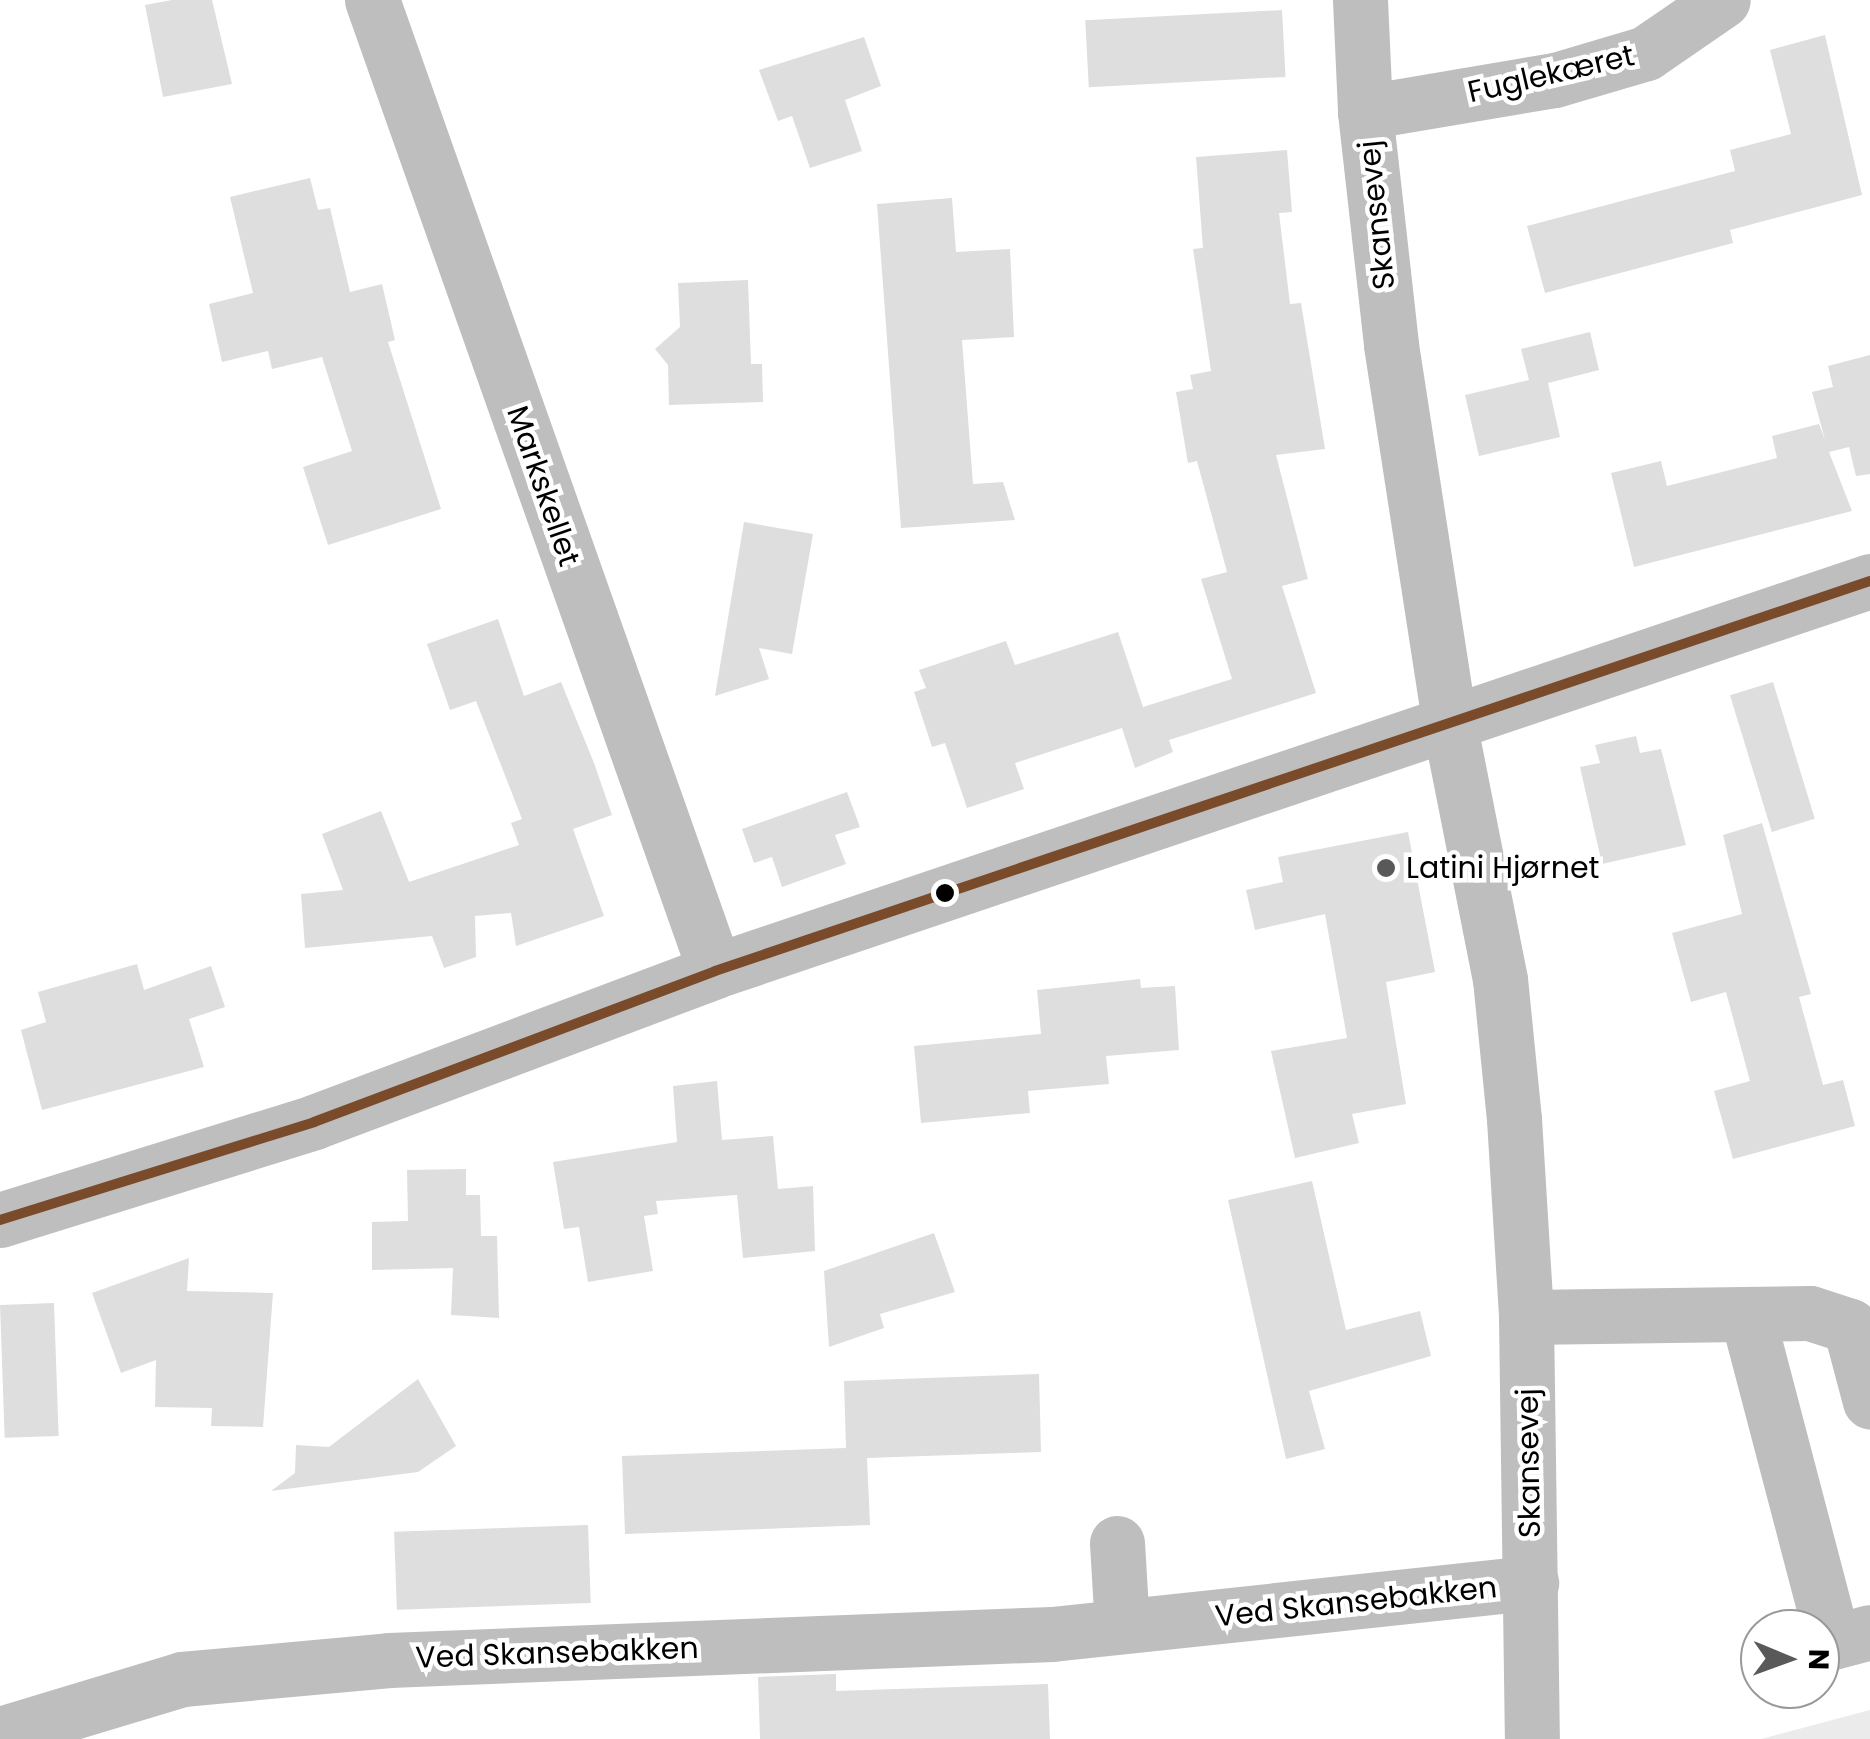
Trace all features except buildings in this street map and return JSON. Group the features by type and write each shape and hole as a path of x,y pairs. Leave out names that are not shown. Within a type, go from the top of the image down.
{"street":[{"name":"Markskellet","path":"372,0 715,971"},
{"name":"Skansevej","path":"1360,0 1365,112 1392,345 1450,728 1500,980 1526,1317 1532,1739"},
{"name":"Fuglekæret","path":"1365,112 1555,80 1646,54 1722,0"},
{"path":"0,1220 314,1122 715,971 1450,728 1870,581"},
{"path":"1526,1317 1810,1312 1850,1326 1870,1402"},
{"path":"1747,1314 1833,1642 1870,1632"},
{"path":"1118,1543 1122,1626"},
{"name":"Ved Skansebakken","path":"0,1734 200,1678 389,1660 1122,1626 1531,1583"}],"shaded area":[{"path":"1870,1710 1870,1739 1761,1739"}],"transit line":[{"path":"0,1220 314,1122 715,971 1870,581"}],"place":[{"name":"Latini Hjørnet","path":"1386,868"}]}
